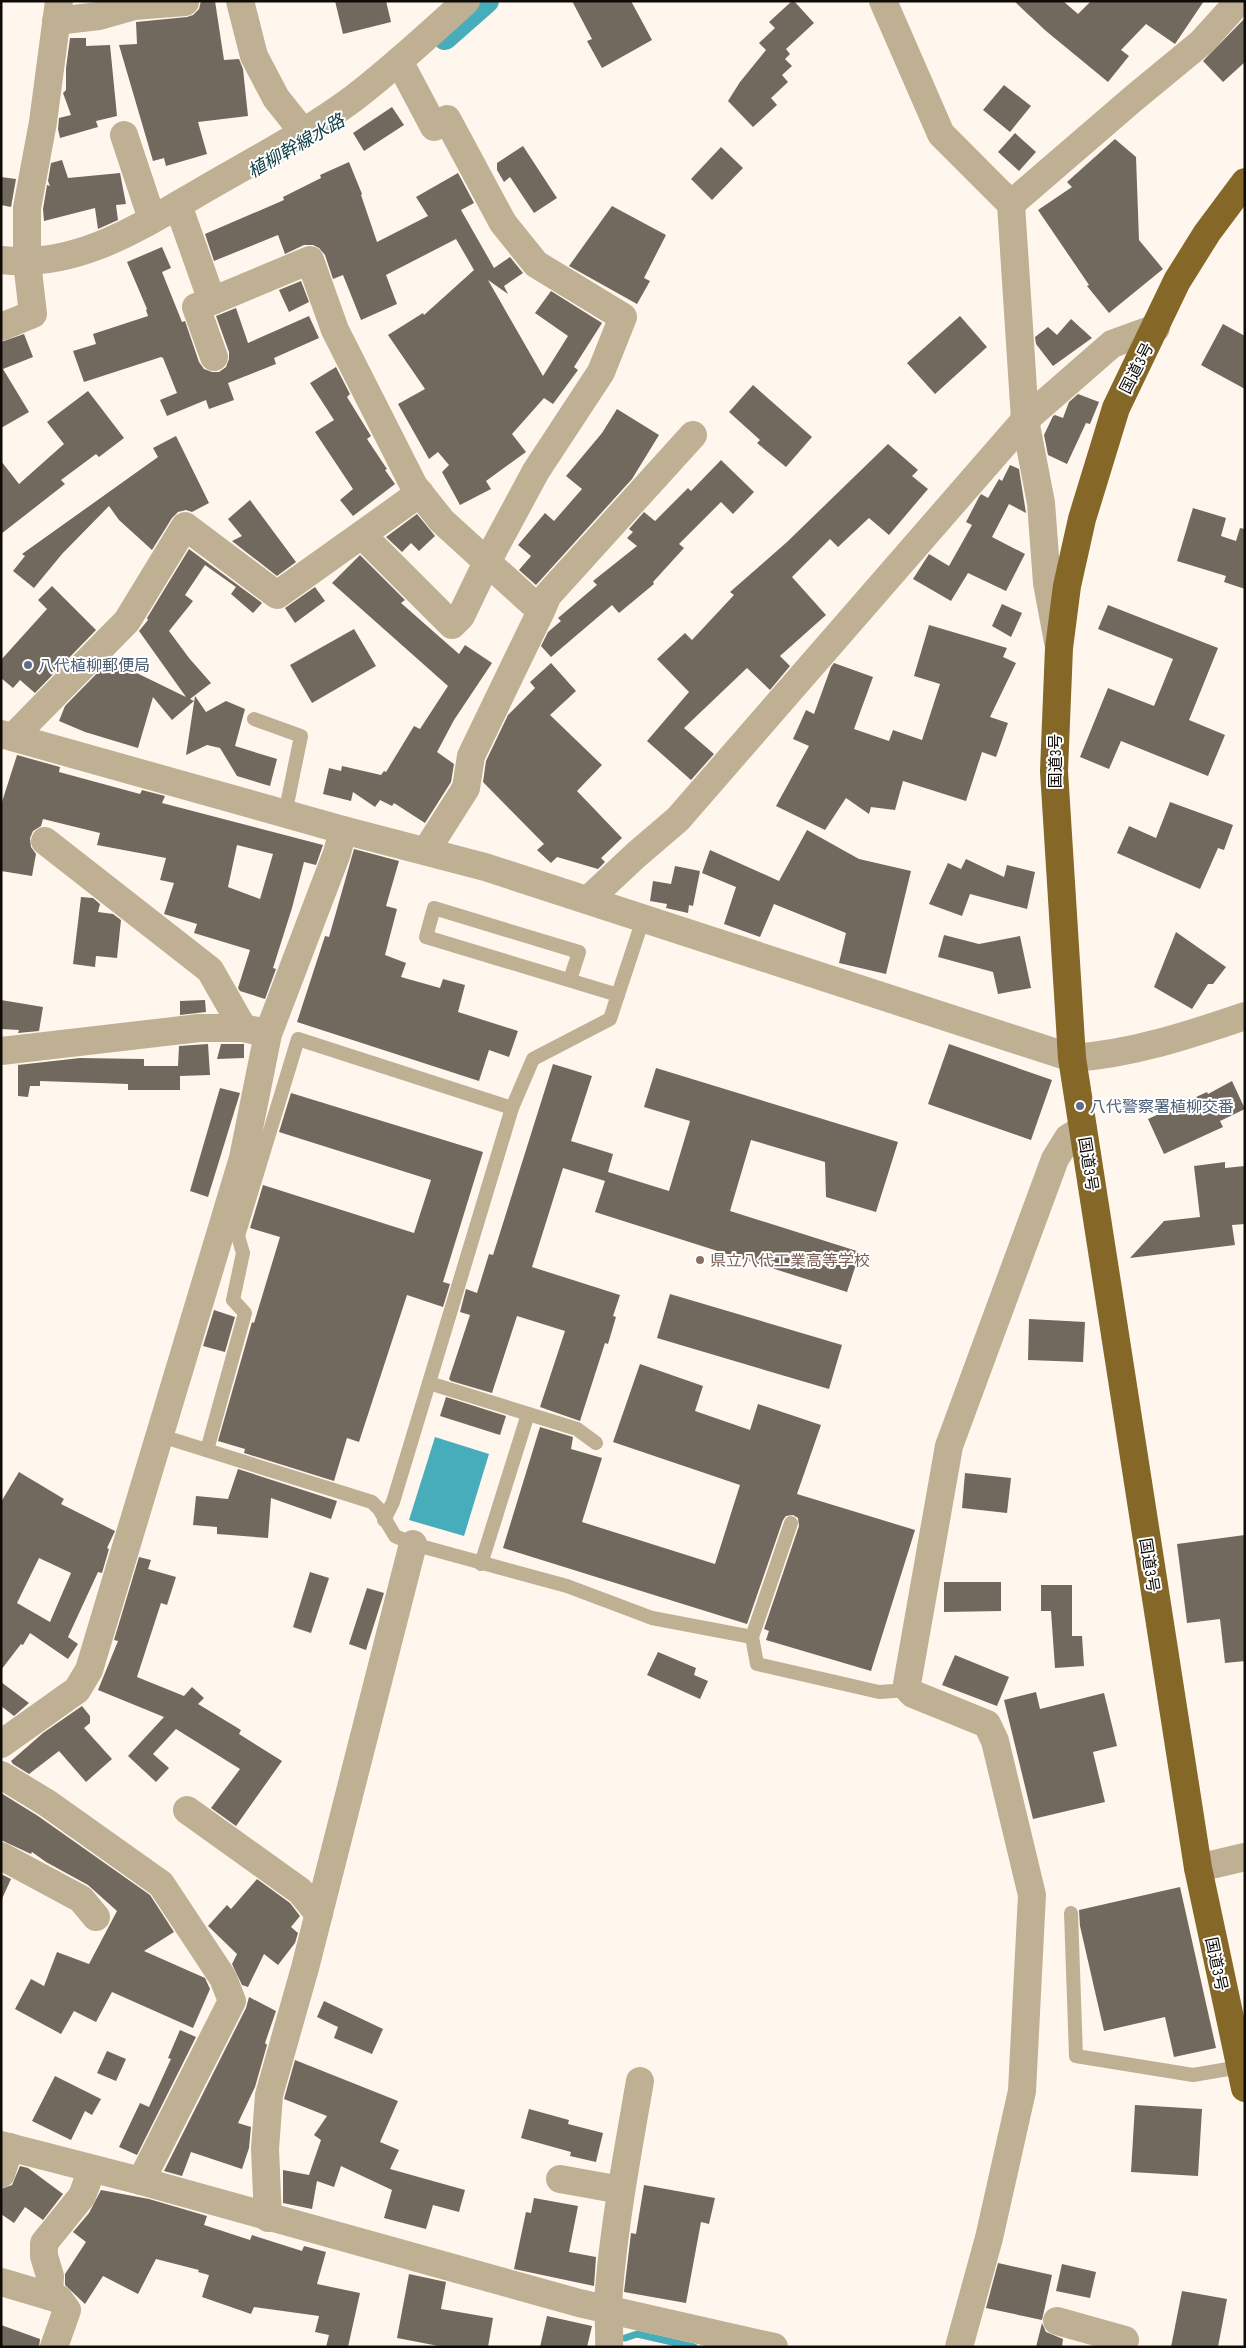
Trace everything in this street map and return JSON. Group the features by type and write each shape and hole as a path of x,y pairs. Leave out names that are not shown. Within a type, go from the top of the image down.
{"highway":[{"name":"国道3号","path":"1242,2078 1198,1868 1072,1058 1054,771 1059,648 1067,586 1082,519 1116,408 1177,281 1207,233 1245,182"}],"street":[{"path":"240,1 254,56 276,98 303,132"},
{"path":"14,261 77,255 152,220 303,132 355,97 466,1"},
{"path":"883,1 941,134 1011,204 1025,420 1041,503 1047,583 1059,648"},
{"path":"1,327 33,314 14,261 27,208 43,122 58,11 99,16 134,6 185,2"},
{"path":"1011,204 1202,42 1223,7"},
{"path":"362,534 452,625 461,616 487,562 536,471 601,372 622,317 536,264 503,223 447,120 434,127 398,61"},
{"path":"124,134 152,220"},
{"path":"178,205 212,301"},
{"path":"214,357 196,308 310,260 335,330 414,486 442,521 541,611"},
{"path":"589,899 678,819 1025,420 1112,344 1156,328"},
{"path":"426,852 466,788 471,756 548,595 693,435"},
{"path":"7,736 127,621 185,526 277,595 420,493"},
{"path":"7,736 343,830 484,867 589,899 643,919 1072,1058 1109,1055 1202,1030 1245,1016"},
{"path":"1,1744 77,1690 89,1670 243,1158 256,1031 337,853 343,830"},
{"path":"45,841 210,970 256,1031"},
{"path":"1,1051 141,1033 199,1028 256,1031"},
{"path":"958,2347 989,2238 1022,2091 1032,1895 995,1741 987,1724 914,1694 909,1690 907,1684 949,1446 1055,1159 1068,1138 1083,1128"},
{"path":"268,2218 265,2149 269,2095 319,1914 412,1544"},
{"path":"1,1775 47,1803 161,1884 223,1978 232,2001 141,2181"},
{"path":"187,1810 300,1891 319,1914"},
{"path":"1,1856 82,1899 96,1917"},
{"path":"1198,1868 1245,1858"},
{"path":"608,2347 611,2325 608,2291 621,2190 640,2081"},
{"path":"1,2174 4,2170 6,2146 141,2181 268,2218 609,2311 774,2347"},
{"path":"49,2296 50,2276 44,2256 44,2243 82,2196 92,2169"},
{"path":"560,2179 621,2190"},
{"path":"1,2282 60,2299 67,2310 54,2347"},
{"path":"1056,2321 1081,2337 1125,2340"}],"lane":[{"path":"254,719 301,736 285,814"},
{"path":"570,980 579,952 434,908 426,937 618,995"},
{"path":"384,1520 393,1502 512,1108 533,1059 610,1019 643,919"},
{"path":"207,1450 245,1313 234,1300 243,1253 238,1236 298,1040 512,1108"},
{"path":"429,1383 577,1429 596,1443"},
{"path":"481,1564 528,1414"},
{"path":"174,1440 372,1502 379,1509 395,1536 412,1544 567,1586 652,1618 752,1637"},
{"path":"791,1523 752,1637 757,1664 879,1692 909,1690"},
{"path":"1071,1913 1076,2056 1193,2075 1242,2078"}],"water":[{"path":"435,1437 489,1454 464,1536 409,1520"}],"building":[{"path":"201,1 215,1 224,60 239,59 243,69 248,116 198,122 207,154 166,166 164,158 153,161 119,45 137,44 136,22 187,17 193,15 199,9"},
{"path":"335,1 386,1 391,22 343,34"},
{"path":"572,1 631,1 652,40 602,68 587,41 592,39"},
{"path":"792,1 814,23 786,49 790,54 785,59 792,66 782,75 788,82 771,98 777,105 753,127 728,101 740,82 766,50 759,43 775,28 769,22"},
{"path":"1014,1 1063,1 1078,14 1091,1 1204,1 1175,44 1146,24 1121,50 1129,56 1108,82 1046,31"},
{"path":"1245,18 1245,62 1223,82 1203,61"},
{"path":"70,38 86,38 86,46 110,45 117,116 96,121 98,127 60,138 58,129 59,118 71,115 63,93 66,90 66,68"},
{"path":"1004,85 1031,106 1010,132 983,110"},
{"path":"392,107 404,125 364,151 353,133"},
{"path":"1015,133 1036,152 1019,171 998,152"},
{"path":"1115,139 1136,157 1139,240 1163,269 1109,313 1087,286 1089,285 1038,210 1072,187 1067,182"},
{"path":"523,146 557,198 534,213 510,177 504,182 497,170 497,163"},
{"path":"721,147 743,168 712,200 691,179"},
{"path":"62,160 68,178 120,173 126,204 116,205 118,220 98,229 95,208 44,221 43,209 47,185 50,186 48,181 51,163"},
{"path":"349,162 362,194 377,242 428,216 416,197 458,173 474,203 461,210 494,268 510,257 523,273 504,286 508,294 488,280 543,376 568,336 535,313 551,291 602,323 574,367 578,370 553,404 544,398 512,434 526,452 486,481 491,489 460,505 442,472 449,465 438,452 429,459 398,404 425,389 388,335 423,313 424,315 474,270 456,239 386,275 397,304 361,320 343,275 333,279 325,255 319,248 313,245 304,245 285,254 278,235 214,261 205,234 284,200 283,197 321,178 320,175"},
{"path":"1,177 16,179 11,207 1,205"},
{"path":"612,206 666,235 644,278 650,281 637,304 569,266"},
{"path":"162,247 171,268 162,272 182,322 185,321 199,362 204,369 219,372 226,367 229,352 216,316 236,308 248,343 309,316 319,338 274,358 276,364 228,383 234,400 209,409 206,400 167,416 160,400 177,393 161,357 84,382 73,351 96,344 93,334 148,316 147,309 127,262"},
{"path":"301,281 309,302 289,312 279,290"},
{"path":"960,316 987,347 935,394 907,363"},
{"path":"1071,319 1092,338 1053,366 1036,344 1035,337 1048,327 1057,335"},
{"path":"1223,324 1245,336 1245,389 1201,365"},
{"path":"24,334 33,357 3,369 29,412 1,428 1,342"},
{"path":"336,367 350,394 347,397 371,436 367,439 395,484 353,516 340,500 353,489 315,432 334,420 310,383"},
{"path":"753,385 812,437 786,467 757,443 760,440 729,412"},
{"path":"88,391 124,438 99,457 96,454 61,480 65,484 1,534 1,461 19,484 64,444 47,422"},
{"path":"1078,394 1099,402 1090,424 1086,423 1067,464 1048,455 1044,435 1053,416 1063,418 1069,402"},
{"path":"617,409 659,435 632,479 536,585 519,570 531,556 518,545 545,513 554,521 582,489 566,476 602,433"},
{"path":"176,436 209,503 192,512 186,510 178,512 172,518 152,550 119,520 109,506 62,554 34,588 13,571 25,556 22,554 158,457 153,448"},
{"path":"888,444 918,470 912,476 928,489 889,535 869,518 838,547 830,539 792,577 826,615 780,656 790,666 770,690 747,668 684,728 714,754 691,780 647,741 689,692 657,659 685,633 692,640 734,595 730,592 787,542"},
{"path":"721,460 754,492 733,514 721,502 679,544 684,548 653,582 654,584 619,613 612,605 551,657 541,646 548,632 561,621 558,618 597,585 593,581 637,546 627,538 633,532 629,529 644,512 655,521 688,488 691,491"},
{"path":"1010,465 1019,469 1026,513 1009,504 992,537 1025,554 1006,591 968,573 951,601 913,579 929,554 949,566 972,525 966,522 979,497 981,494 988,498 999,479 1002,481"},
{"path":"250,500 296,562 277,576 232,541 242,536 228,519"},
{"path":"1193,508 1226,518 1221,536 1236,541 1240,528 1245,529 1245,589 1224,582 1226,576 1177,561"},
{"path":"417,514 435,536 419,551 411,543 402,552 386,537"},
{"path":"189,549 262,603 253,613 231,594 236,587 205,565 185,595 193,601 169,631 211,683 190,699 194,701 172,720 153,697 138,748 85,732 59,721 65,706 110,660 186,697 139,631 148,620 147,618"},
{"path":"360,555 405,600 401,603 459,654 465,645 492,663 454,720 437,752 454,764 451,782 425,823 394,803 392,806 380,800 375,807 353,792 351,801 323,794 329,768 341,771 342,766 381,775 384,771 386,772 414,726 420,729 448,686 332,583"},
{"path":"52,586 96,630 35,693 20,680 13,688 1,678 1,660 47,609 38,600"},
{"path":"315,587 325,601 295,623 285,608"},
{"path":"1002,604 1022,613 1011,637 992,626"},
{"path":"1108,605 1218,648 1189,720 1225,735 1208,776 1121,741 1109,769 1080,757 1108,688 1154,706 1173,659 1098,629"},
{"path":"929,625 1007,648 1003,657 1016,663 990,717 1008,723 996,757 982,752 966,801 903,781 895,810 871,807 869,814 846,798 825,830 776,806 809,746 793,739 806,710 814,714 834,663 873,677 854,729 889,741 893,730 922,740 940,684 914,676"},
{"path":"354,629 376,666 312,703 290,665"},
{"path":"551,663 576,691 550,715 602,765 577,791 622,838 601,858 605,862 598,869 557,857 551,863 537,850 544,844 483,782 486,761 508,715 535,688 530,682"},
{"path":"195,696 206,712 226,701 245,709 235,746 277,759 270,786 237,776 220,748 207,745 186,755"},
{"path":"17,755 60,767 59,772 140,794 142,790 165,796 162,803 323,845 316,865 304,862 273,968 276,969 265,999 240,991 238,988 250,950 194,933 197,924 164,914 174,883 160,880 166,858 97,845 100,833 43,819 41,826 33,831 30,838 31,847 36,854 32,876 1,871 1,805","holes":["237,845 273,854 260,899 228,887"]},
{"path":"1170,802 1233,825 1224,850 1218,848 1200,889 1117,853 1129,826 1156,838"},
{"path":"807,830 859,859 911,871 886,974 839,963 846,933 774,904 760,937 724,924 736,887 702,873 710,850 779,881"},
{"path":"354,849 399,861 386,906 397,909 385,955 406,963 401,977 440,988 443,979 465,985 458,1012 518,1031 509,1057 489,1050 479,1081 297,1022 325,936 329,937"},
{"path":"966,859 1004,877 1007,865 1035,872 1027,909 970,894 962,916 929,904 948,863 961,869"},
{"path":"675,866 700,871 693,906 689,905 688,913 666,908 667,904 650,901 653,881 671,884"},
{"path":"81,897 93,898 100,904 98,912 113,914 121,920 117,958 96,956 95,967 73,964"},
{"path":"1176,932 1226,967 1213,984 1208,984 1192,1009 1154,987"},
{"path":"944,935 979,944 1020,936 1031,988 998,994 993,972 938,957"},
{"path":"1,1000 43,1007 39,1031 18,1033 19,1030 1,1029"},
{"path":"205,1000 206,1012 180,1015 180,1001"},
{"path":"208,1044 210,1075 180,1076 180,1090 128,1090 128,1084 40,1081 40,1086 30,1086 28,1097 18,1096 18,1065 80,1058 144,1059 144,1066 178,1066 179,1046"},
{"path":"221,1044 244,1044 244,1058 217,1059"},
{"path":"949,1044 1052,1080 1031,1140 928,1104"},
{"path":"553,1064 592,1076 571,1141 613,1154 608,1172 669,1191 690,1121 644,1107 656,1068 898,1142 876,1212 826,1197 825,1162 751,1140 730,1211 860,1252 847,1292 595,1212 605,1181 563,1168 532,1267 620,1295 613,1316 616,1317 608,1344 605,1343 580,1421 540,1407 565,1331 517,1316 492,1393 451,1381 449,1379 470,1315 460,1312 466,1289 477,1293 489,1254 493,1255"},
{"path":"1232,1081 1245,1109 1220,1121 1223,1127 1164,1154 1148,1119 1207,1092 1208,1094"},
{"path":"220,1088 240,1093 208,1197 190,1191"},
{"path":"291,1093 483,1152 443,1282 450,1284 443,1307 407,1295 359,1442 347,1438 334,1481 244,1453 245,1449 218,1441 252,1322 254,1323 280,1237 250,1228 263,1185 414,1233 431,1180 279,1132"},
{"path":"1225,1162 1225,1168 1245,1166 1245,1224 1232,1225 1235,1245 1130,1258 1164,1221 1200,1217 1194,1166"},
{"path":"670,1294 842,1345 829,1389 657,1338"},
{"path":"214,1310 235,1317 225,1352 203,1346"},
{"path":"1029,1319 1085,1322 1083,1362 1028,1360"},
{"path":"640,1364 703,1386 695,1411 750,1430 758,1404 821,1425 797,1494 915,1530 871,1671 766,1640 769,1631 764,1629 799,1526 798,1518 793,1515 786,1516 783,1520 747,1624 503,1548 540,1427 573,1437 571,1449 602,1458 582,1522 715,1564 740,1485 613,1442"},
{"path":"446,1397 506,1416 500,1435 440,1416"},
{"path":"238,1469 337,1501 331,1519 271,1498 268,1538 217,1534 217,1527 193,1525 196,1496 228,1499"},
{"path":"19,1472 64,1499 61,1504 115,1531 107,1548 109,1549 102,1573 98,1572 68,1637 78,1644 68,1659 30,1633 23,1645 21,1644 1,1670 1,1502","holes":["39,1558 71,1573 50,1622 17,1603"]},
{"path":"965,1473 1011,1478 1007,1513 962,1508"},
{"path":"1245,1535 1245,1661 1225,1663 1220,1619 1187,1623 1177,1544"},
{"path":"139,1557 151,1560 148,1569 176,1577 167,1605 161,1603 137,1677 184,1696 192,1687 204,1698 198,1704 241,1730 239,1734 282,1761 236,1826 211,1808 240,1769 176,1729 153,1754 169,1768 156,1782 128,1756 164,1717 98,1690 118,1641 114,1640"},
{"path":"310,1572 329,1578 311,1633 293,1627"},
{"path":"944,1582 1001,1582 1001,1611 944,1612"},
{"path":"1041,1585 1072,1585 1072,1636 1082,1636 1084,1666 1055,1668 1051,1611 1041,1611"},
{"path":"367,1588 384,1593 366,1650 349,1644"},
{"path":"658,1652 696,1668 694,1675 708,1681 700,1699 647,1675"},
{"path":"955,1655 1009,1677 997,1706 942,1685"},
{"path":"1,1682 29,1703 14,1716 1,1706"},
{"path":"1036,1692 1040,1709 1104,1693 1117,1746 1093,1752 1105,1802 1033,1819 1004,1700"},
{"path":"82,1706 90,1716 90,1723 84,1728 112,1759 86,1782 59,1751 29,1774 13,1764 11,1761 43,1733"},
{"path":"1,1793 38,1816 150,1895 174,1932 144,1951 205,1978 210,1989 193,2028 112,1992 96,2022 74,2011 61,2034 15,2009 31,1979 44,1986 57,1952 89,1964 117,1911 88,1885 46,1862 32,1852 31,1854 1,1840"},
{"path":"1,1874 11,1879 1,1901"},
{"path":"257,1879 290,1903 300,1916 291,1927 298,1933 295,1943 278,1965 264,1954 248,1987 242,1985 232,1964 237,1954 208,1926 227,1905 231,1909"},
{"path":"1180,1887 1216,2048 1174,2057 1165,2017 1104,2031 1080,1926 1079,1910"},
{"path":"249,1997 276,2011 265,2043 267,2045 255,2087 238,2123 251,2127 249,2148 242,2169 191,2152 182,2176 164,2171 246,2008"},
{"path":"324,2001 383,2029 372,2054 334,2038 338,2027 317,2017"},
{"path":"180,2030 196,2037 137,2155 119,2147 140,2103 149,2107 171,2059 168,2058"},
{"path":"107,2051 126,2059 116,2081 97,2073"},
{"path":"295,2060 398,2101 380,2142 399,2150 390,2169 465,2190 459,2212 433,2205 426,2229 384,2218 392,2190 341,2166 334,2187 317,2181 312,2209 283,2203 283,2170 309,2175 321,2140 314,2135 327,2116 284,2099"},
{"path":"55,2076 101,2099 92,2115 85,2111 71,2140 32,2121"},
{"path":"1135,2105 1202,2109 1198,2176 1131,2172"},
{"path":"529,2109 569,2120 568,2124 603,2133 596,2162 570,2156 571,2152 521,2138"},
{"path":"20,2166 28,2168 63,2194 43,2220 25,2207 14,2223 1,2214 1,2189 12,2185"},
{"path":"644,2185 715,2198 709,2224 701,2222 686,2303 624,2292 631,2233 636,2234"},
{"path":"101,2190 149,2199 207,2216 204,2225 250,2240 252,2235 302,2251 304,2246 326,2252 317,2284 360,2293 348,2347 326,2347 329,2335 315,2332 319,2316 254,2307 251,2314 202,2297 209,2275 198,2272 199,2270 156,2259 138,2294 103,2276 85,2304 65,2285 65,2274 86,2242 73,2232 89,2213"},
{"path":"534,2198 578,2206 569,2252 596,2257 594,2286 514,2269 526,2212 531,2213"},
{"path":"998,2263 1052,2275 1042,2320 986,2308"},
{"path":"1062,2264 1096,2272 1090,2298 1056,2291"},
{"path":"409,2274 446,2282 441,2309 493,2318 488,2347 444,2347 397,2338"},
{"path":"1182,2291 1227,2299 1218,2347 1171,2347"},
{"path":"547,2316 592,2326 587,2347 540,2347"},
{"path":"1042,2323 1046,2332 1063,2339 1062,2347 1036,2347"},
{"path":"1,2325 40,2339 39,2347 1,2347"}],"waterway":[{"name":"植柳幹線水路","path":"445,38 487,1"},
{"path":"625,2338 637,2334 694,2347"}],"place":[{"name":"八代植柳郵便局","path":"28,665"},
{"name":"八代警察署植柳交番","path":"1080,1106"},
{"name":"県立八代工業高等学校","path":"700,1260"}]}
